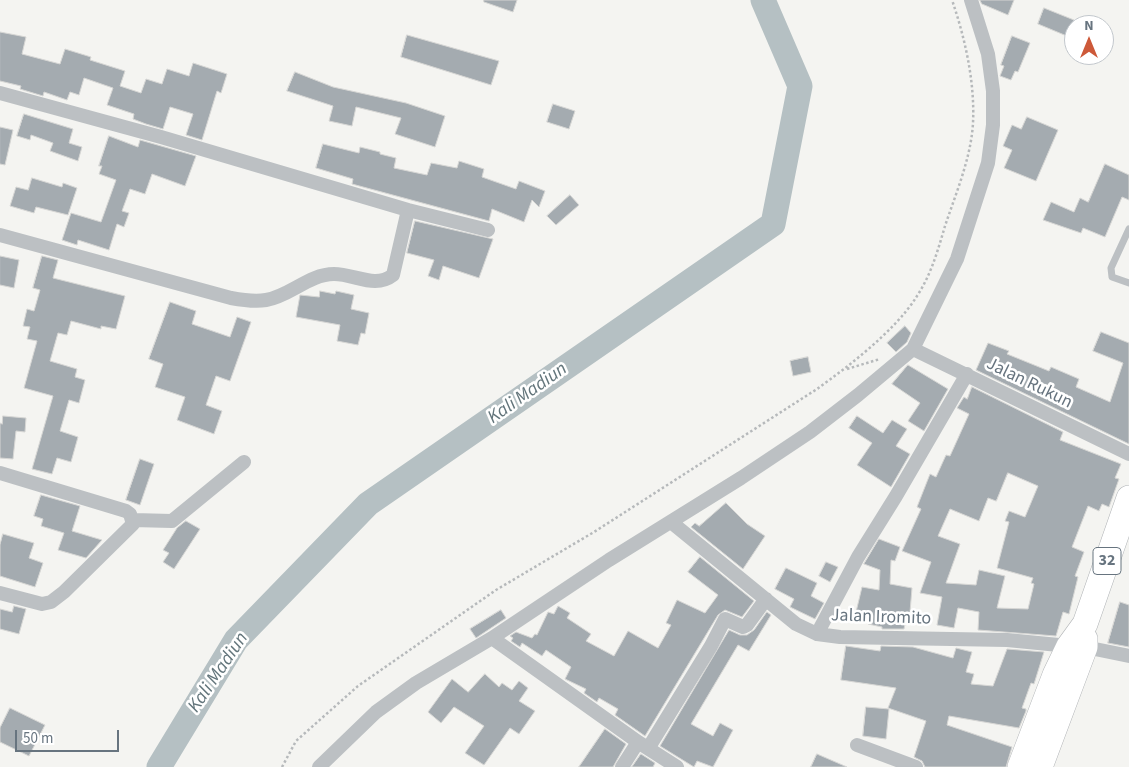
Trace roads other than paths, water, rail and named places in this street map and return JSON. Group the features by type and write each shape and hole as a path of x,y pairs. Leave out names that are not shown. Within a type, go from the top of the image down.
{"highway":[{"name":"32","path":"1040,767 1080,639 1129,498"},
{"name":"32","path":"1020,767 1055,675 1080,639"}],"street":[{"path":"319,767 376,712 416,682 492,638 810,432 913,349 957,259 988,163 993,125 993,92 988,54 970,0"},
{"path":"0,93 161,137 408,210 488,230"},
{"path":"0,235 231,298 249,301 266,300 316,278 333,274 372,281 385,281 393,275 408,210"},
{"name":"Jalan Rukun","path":"913,349 1129,454"},
{"path":"817,634 858,557 967,374"},
{"path":"133,520 172,520 244,462"},
{"path":"0,473 126,511 133,520"},
{"path":"0,593 42,604 51,602 64,592 133,524 133,520"},
{"name":"Jalan Iromito","path":"670,522 796,624 817,634 840,637 1007,640 1080,639 1129,656"},
{"path":"622,767 643,744 711,646 725,619 743,627 747,626 766,599"},
{"path":"492,638 678,767"},
{"path":"857,745 916,767"}],"lane":[{"path":"1129,229 1111,268 1112,278 1129,284"}],"waterway":[{"name":"Kali Madiun","path":"159,767 236,640 368,504 773,224 800,86 763,0"}]}
